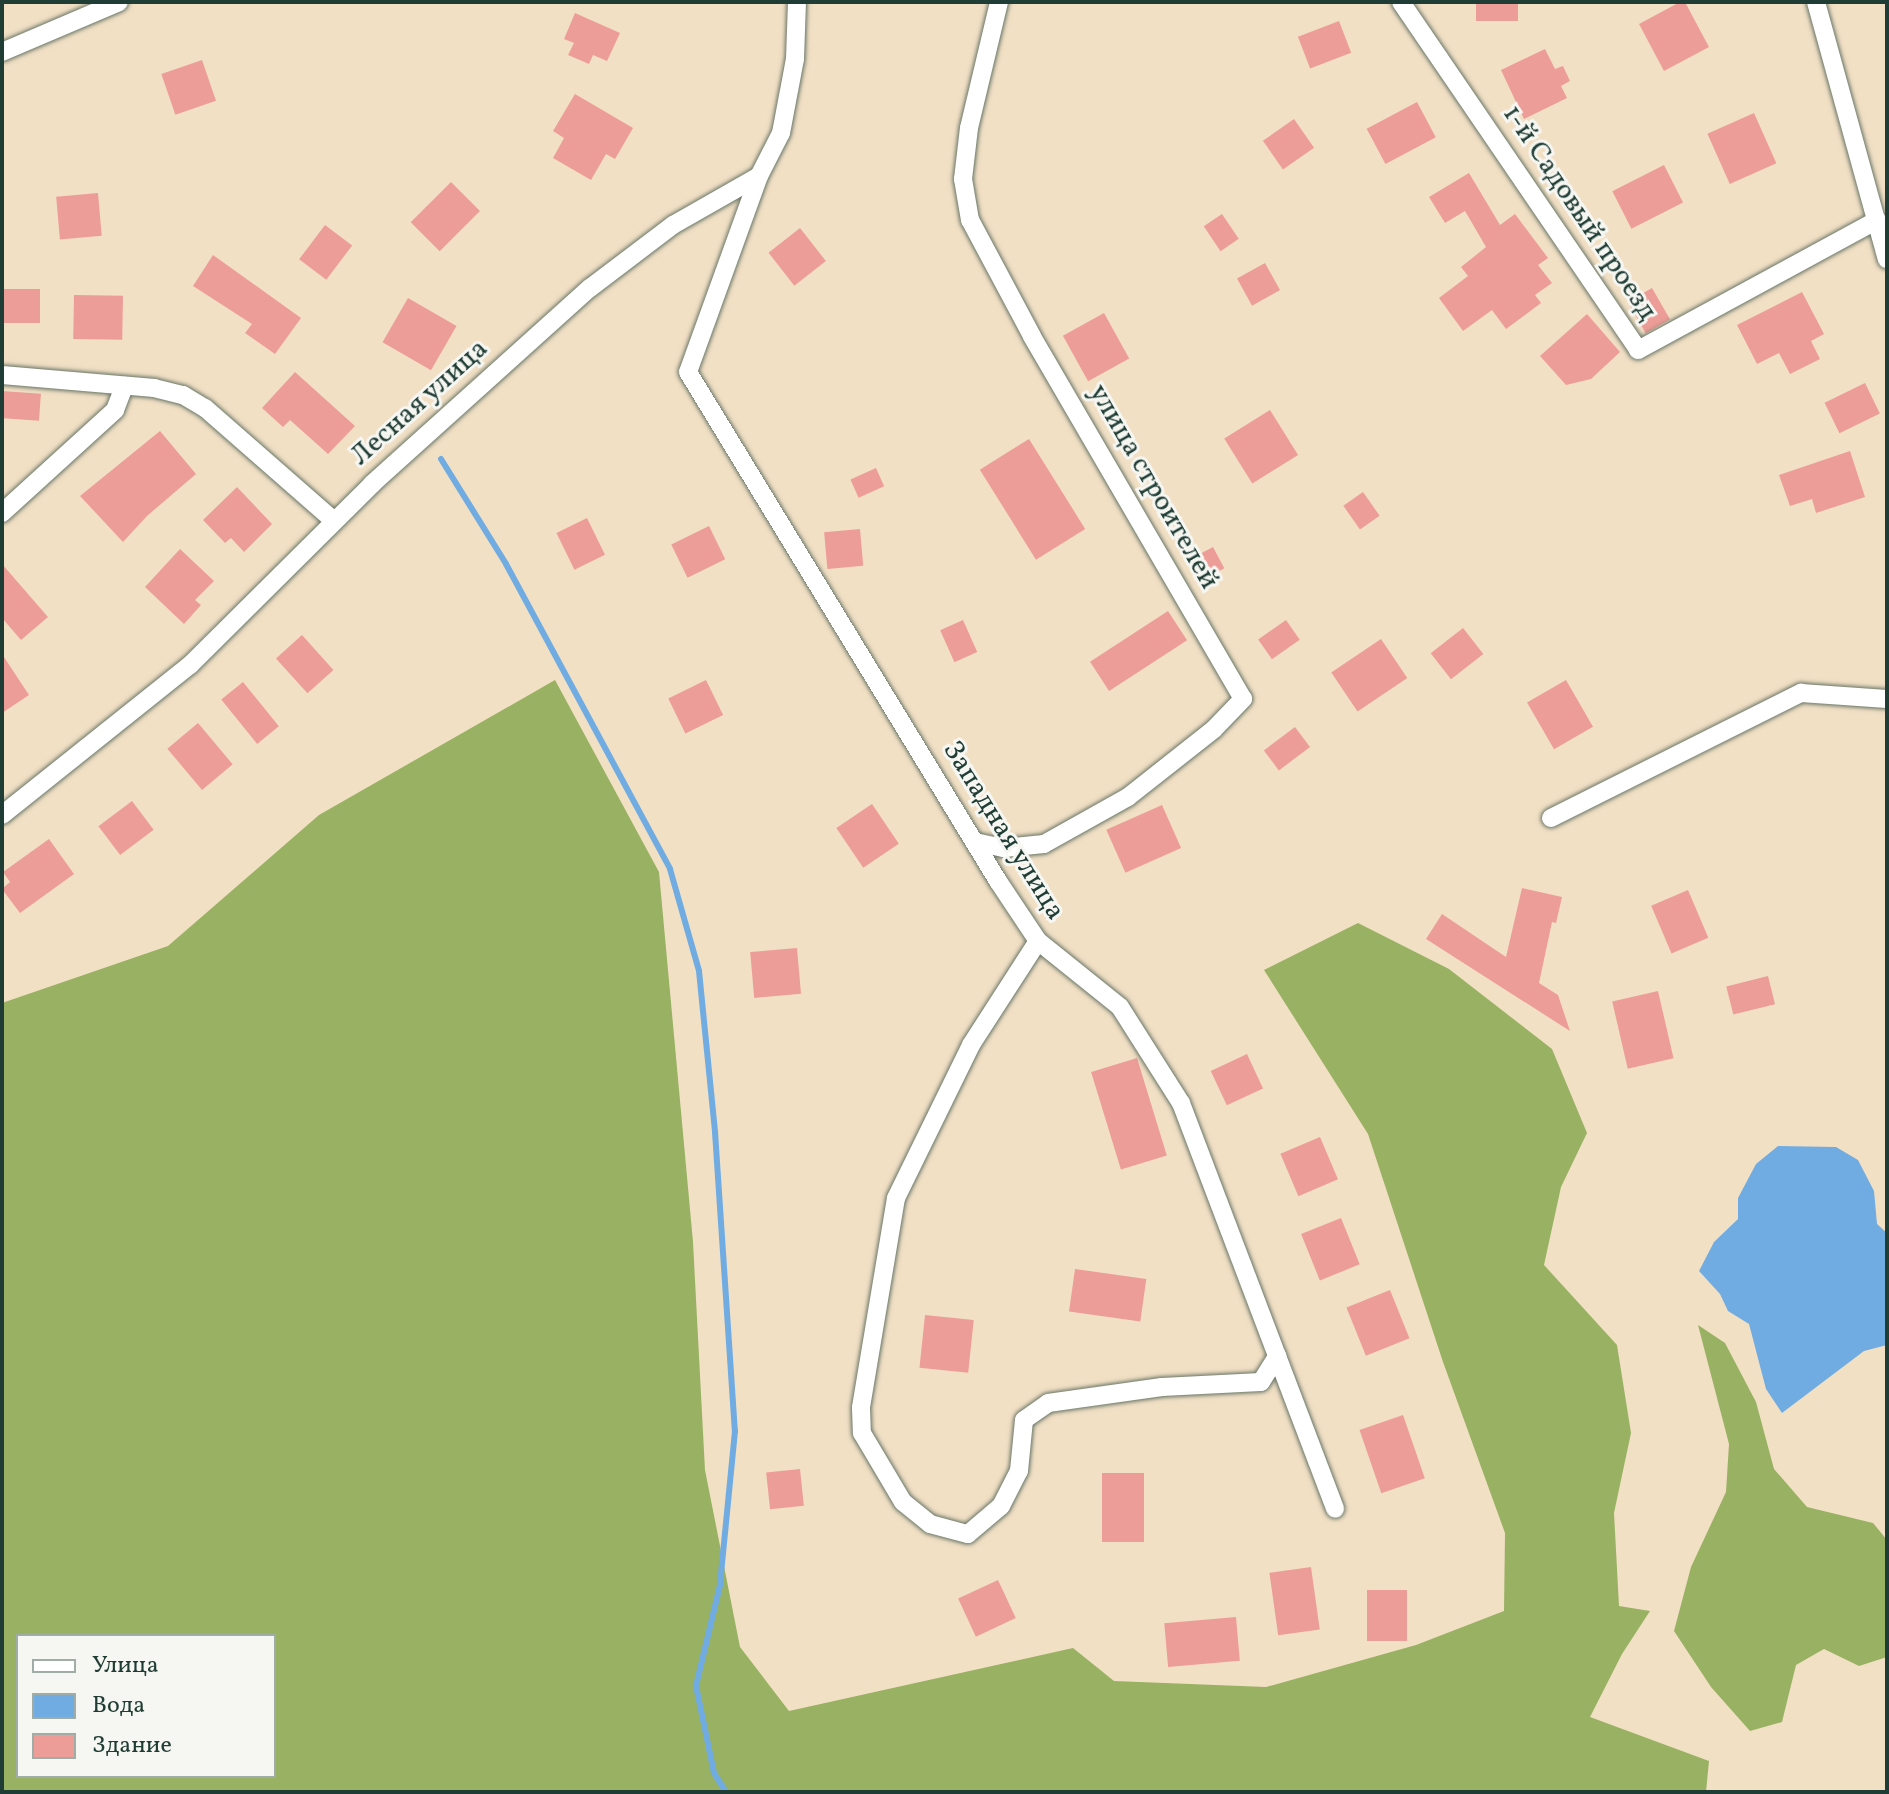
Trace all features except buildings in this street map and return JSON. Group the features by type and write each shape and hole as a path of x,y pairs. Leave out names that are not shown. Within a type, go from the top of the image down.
{"street":[{"path":"2,52 119,2"},
{"path":"759,176 781,133 795,59 797,2"},
{"name":"улица строителей","path":"975,842 1004,848 1044,844 1128,797 1214,729 1243,699 1032,336 970,220 963,179 968,140 999,2"},
{"name":"1-й Садовый проезд","path":"1401,2 1638,350 1877,220"},
{"path":"1816,2 1887,259"},
{"name":"Лесная улица","path":"2,815 190,665 334,521 590,288 673,225 759,176"},
{"name":"Западная улица","path":"759,176 688,372 1038,941 1120,1007 1181,1103 1335,1509"},
{"path":"2,375 124,386 183,395 205,408 334,521"},
{"path":"2,513 115,410 124,386"},
{"path":"1551,818 1801,693 1887,699"},
{"path":"1038,941 971,1045 896,1198 861,1408 862,1433 903,1502 930,1524 968,1534 1001,1506 1019,1471 1024,1420 1048,1403 1162,1387 1261,1382 1277,1356"}],"green space":[{"path":"555,680 659,872 693,1242 705,1470 740,1647 789,1711 1073,1648 1114,1681 1266,1687 1416,1645 1504,1611 1505,1533 1443,1362 1368,1134 1264,970 1358,923 1449,969 1552,1049 1587,1133 1561,1187 1544,1265 1617,1345 1631,1433 1614,1513 1619,1606 1650,1611 1622,1654 1590,1717 1709,1761 1706,1792 2,1792 2,1003 168,946 319,815"},
{"path":"1698,1325 1725,1343 1756,1402 1774,1469 1807,1507 1873,1523 1887,1540 1887,1657 1859,1666 1824,1649 1796,1665 1782,1722 1750,1731 1711,1687 1674,1631 1691,1567 1726,1492 1729,1444"}],"water":[{"path":"1778,1146 1836,1147 1858,1160 1874,1191 1877,1224 1887,1233 1887,1345 1864,1351 1782,1413 1766,1389 1749,1324 1728,1311 1720,1294 1699,1271 1714,1242 1738,1219 1738,1198 1756,1164"}],"waterway":[{"path":"441,459 506,564 670,869 699,971 715,1132 735,1431 720,1585 696,1686 714,1773 726,1792"}]}
